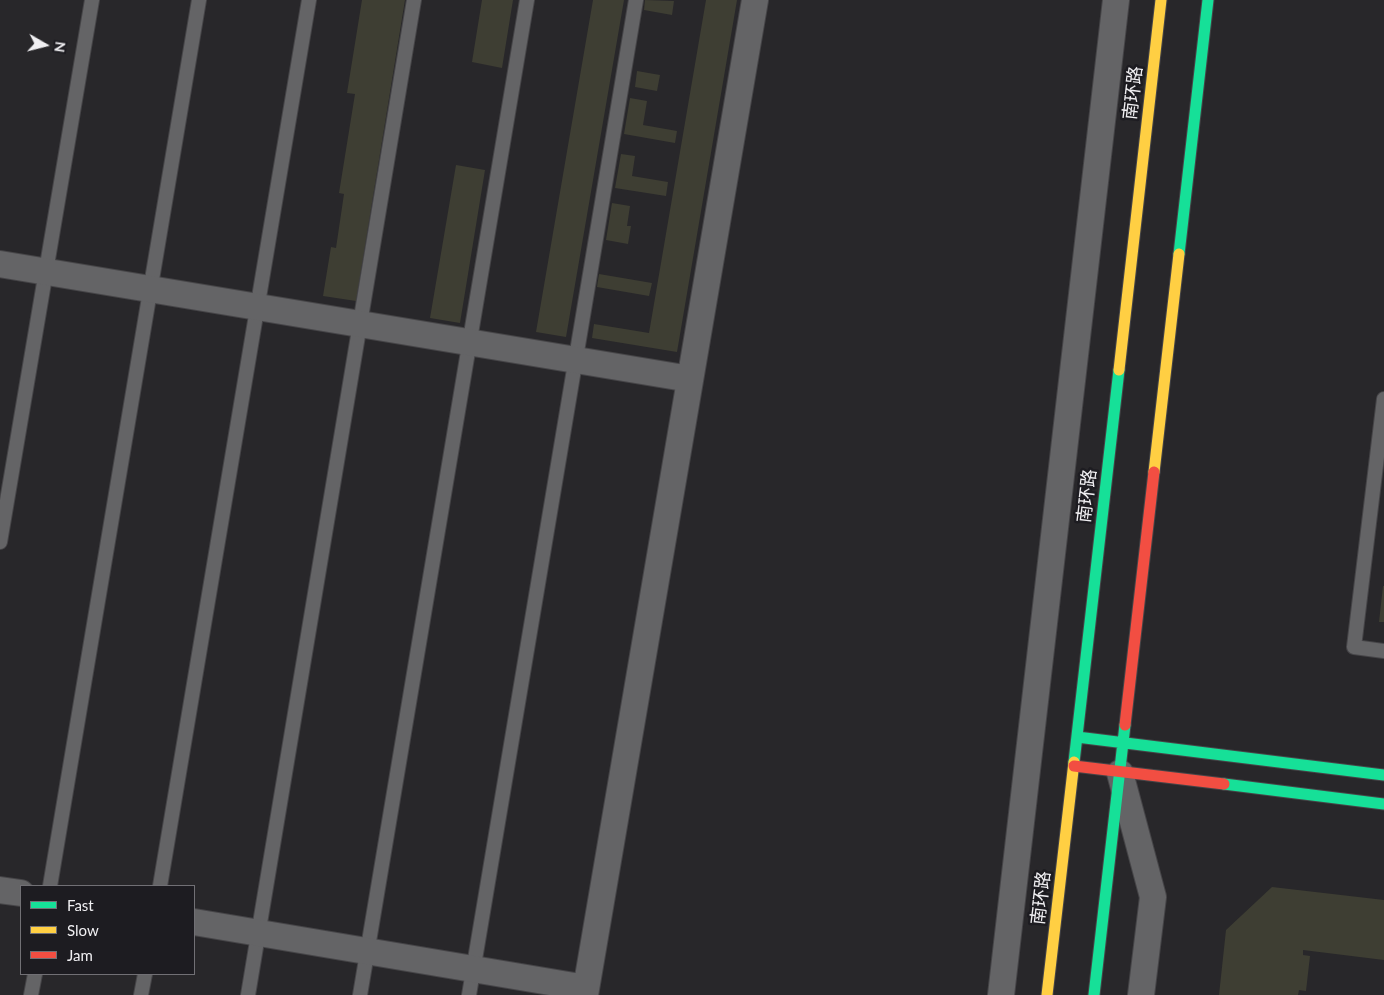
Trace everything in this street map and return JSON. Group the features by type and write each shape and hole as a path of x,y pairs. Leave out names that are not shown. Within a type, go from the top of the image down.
{"main road":[{"name":"南环路","path":"1047,995 1161,0"},
{"path":"1094,995 1208,0"},
{"path":"1077,737 1384,775"},
{"path":"1074,766 1384,804"}],"street":[{"path":"195,922 474,969 586,991 755,0"},
{"path":"1001,995 1116,0"},
{"path":"0,264 690,379"},
{"path":"1120,772 1153,897 1141,995"},
{"path":"0,890 20,893"}],"lane":[{"path":"0,542 92,0"},
{"path":"50,885 199,0"},
{"path":"160,885 309,0"},
{"path":"248,995 414,0"},
{"path":"360,995 527,0"},
{"path":"470,995 636,0"},
{"path":"1384,399 1354,648 1384,651"},
{"path":"32,995 35,975"},
{"path":"141,995 145,975"}],"building":[{"path":"362,0 405,0 356,301 323,296 331,247 336,248 344,194 339,193 355,94 347,93"},
{"path":"482,0 513,0 502,68 472,62"},
{"path":"593,0 624,0 566,337 536,332"},
{"path":"645,0 674,1 672,15 644,10"},
{"path":"706,0 737,0 677,352 592,338 594,324 649,333"},
{"path":"637,71 660,75 657,91 635,87"},
{"path":"630,98 647,101 643,125 677,131 675,143 624,134"},
{"path":"621,154 635,156 632,176 668,182 666,196 615,188"},
{"path":"456,165 485,170 460,323 430,318"},
{"path":"612,203 630,206 627,226 631,226 628,244 606,240"},
{"path":"599,274 652,283 649,296 597,287"},
{"path":"1383,586 1384,622 1379,622"},
{"path":"1272,887 1384,900 1384,960 1303,950 1303,955 1310,956 1306,991 1299,990 1298,995 1219,995 1226,930"}],"traffic: fast":[{"path":"1179,254 1208,0"},
{"path":"1074,762 1119,370"},
{"path":"1094,995 1125,725"},
{"path":"1077,737 1384,775"},
{"path":"1224,784 1384,804"}],"traffic: slow":[{"path":"1119,370 1161,0"},
{"path":"1154,472 1179,254"},
{"path":"1047,995 1074,762"}],"traffic: jam":[{"path":"1125,725 1154,472"},
{"path":"1074,766 1224,784"}]}
